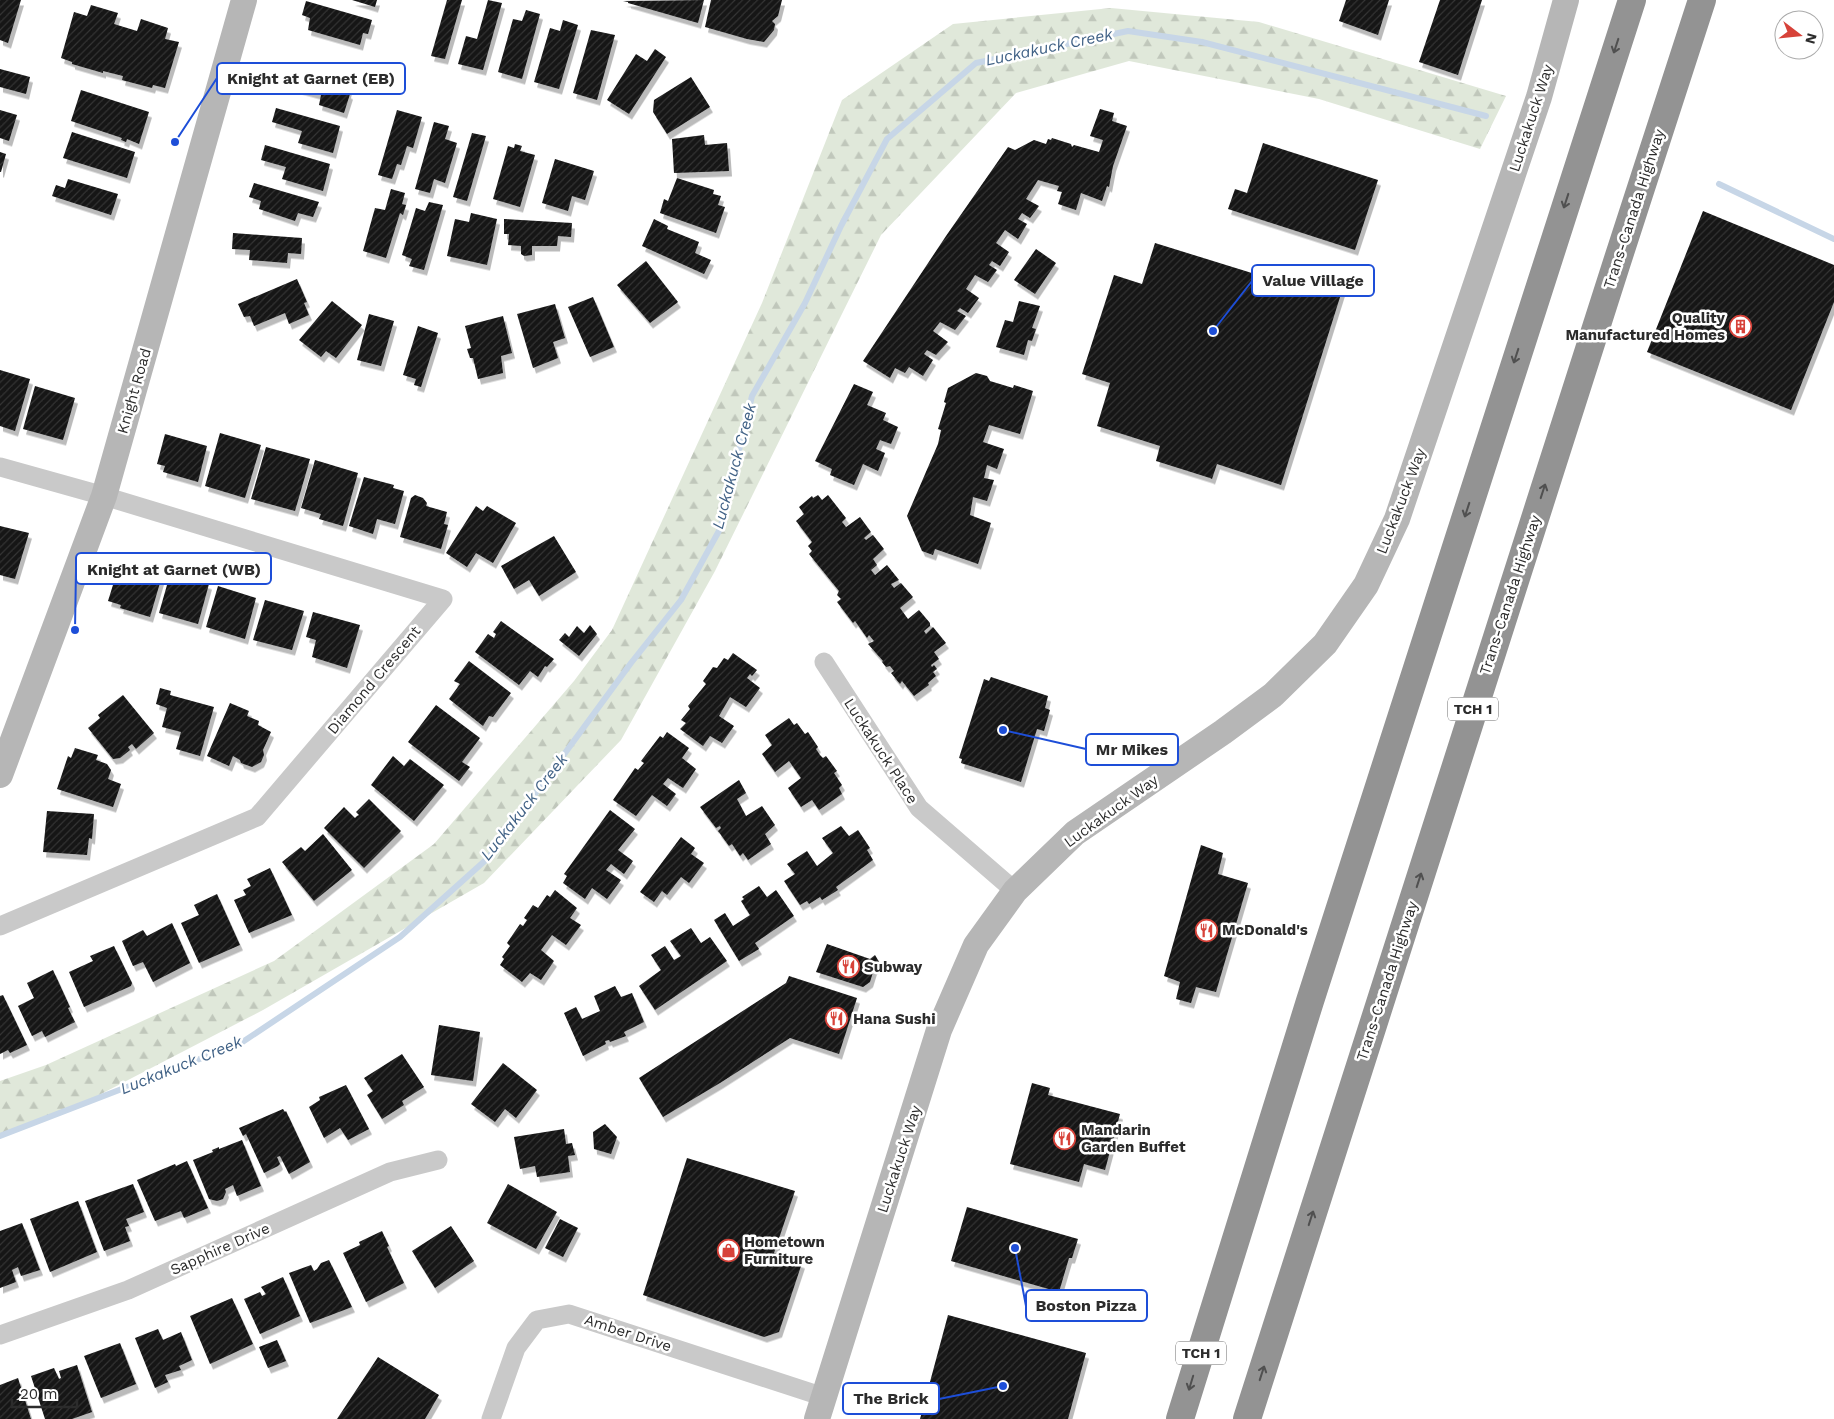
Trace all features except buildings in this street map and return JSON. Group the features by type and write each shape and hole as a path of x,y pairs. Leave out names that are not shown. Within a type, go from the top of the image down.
{"highway":[{"name":"TCH 1","path":"1180,1419 1319,973 1632,0"},
{"name":"Trans-Canada Highway","path":"1247,1419 1610,281 1702,0"}],"street":[{"name":"Knight Road","path":"0,775 104,496 244,0"},
{"name":"Luckakuck Way","path":"820,1408 939,1030 976,945 1015,891 1074,833 1216,737 1273,695 1325,644 1366,585 1397,519 1539,97 1566,0"},
{"path":"0,467 104,496"},
{"name":"Diamond Crescent","path":"0,926 257,817 443,599 104,496"},
{"name":"Luckakuck Place","path":"824,662 919,808 1015,891"},
{"name":"Sapphire Drive","path":"0,1335 128,1290 390,1172 438,1160"},
{"name":"Amber Drive","path":"491,1419 516,1348 537,1320 569,1314 820,1408"}],"green space":[{"path":"1111,8 1259,22 1506,96 1480,149 1319,99 1129,61 1016,93 881,235 715,571 621,740 484,883 263,1010 78,1106 0,1134 0,1081 46,1065 274,961 434,844 574,681 612,630 762,303 842,100 953,24"}],"waterway":[{"name":"Luckakuck Creek","path":"0,1136 241,1043 400,937 488,858 631,663 681,600 720,529 752,396 805,303 841,226 887,139 976,63 1128,31 1202,42 1486,116"},
{"name":"Luckakuck Creek","path":"1719,184 1834,239"}],"place":[{"name":"Knight at Garnet (EB)","path":"175,142"},
{"name":"Quality Manufactured Homes","path":"1741,327"},
{"name":"Value Village","path":"1213,331"},
{"name":"Knight at Garnet (WB)","path":"75,630"},
{"name":"Mr Mikes","path":"1003,730"},
{"name":"McDonald's","path":"1206,930"},
{"name":"Subway","path":"848,967"},
{"name":"Hana Sushi","path":"837,1019"},
{"name":"Mandarin Garden Buffet","path":"1065,1139"},
{"name":"Boston Pizza","path":"1015,1248"},
{"name":"Hometown Furniture","path":"728,1251"},
{"name":"The Brick","path":"1003,1386"}]}
